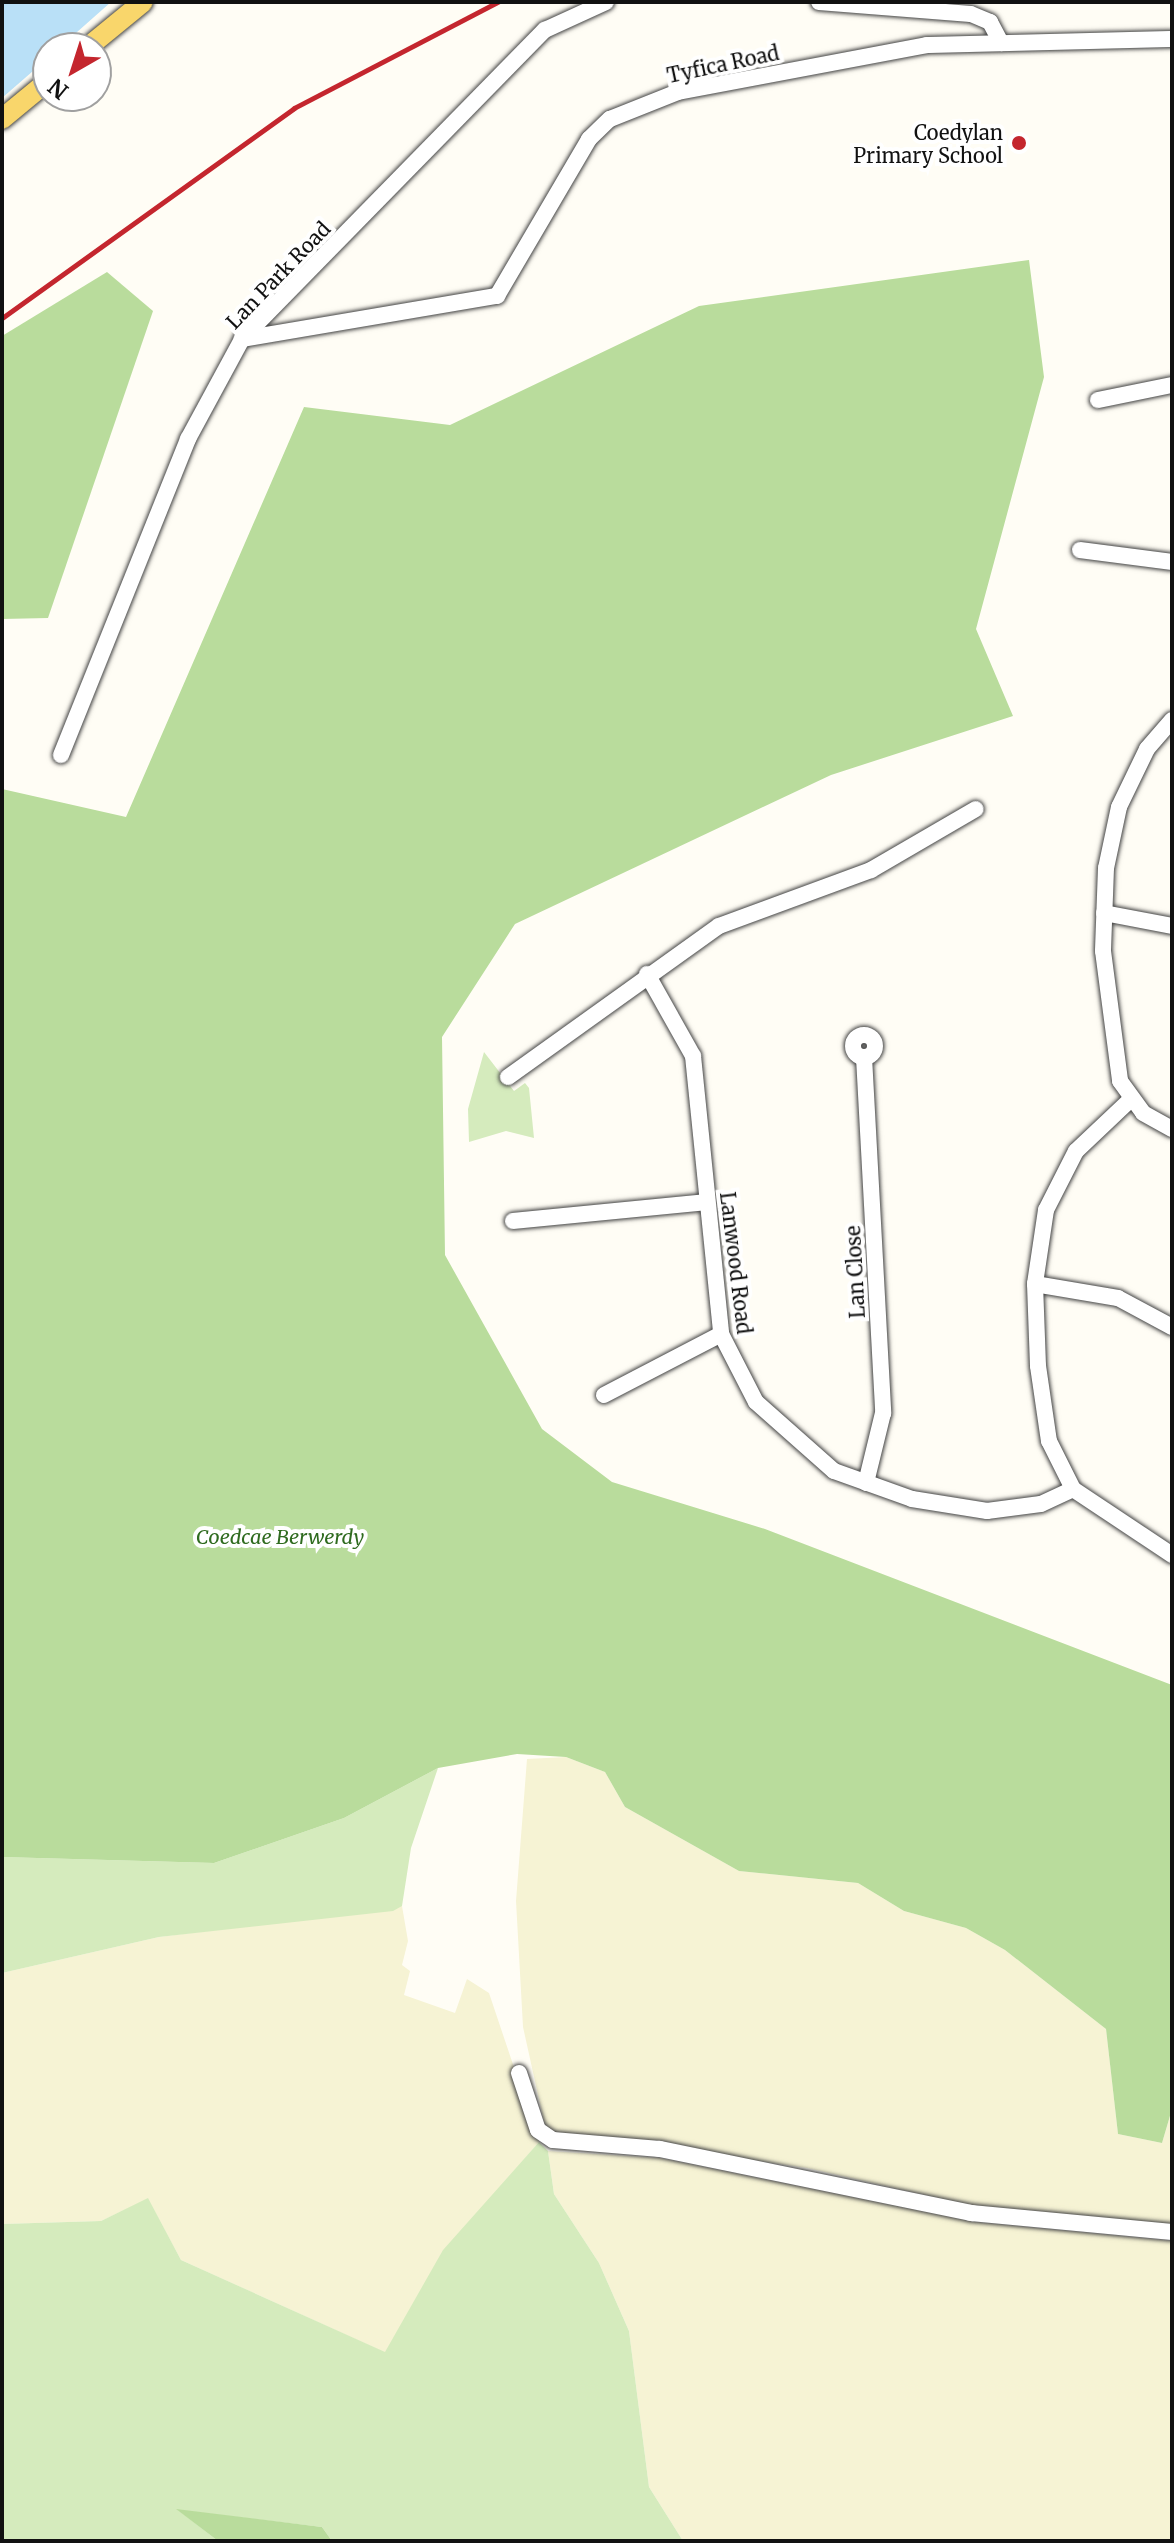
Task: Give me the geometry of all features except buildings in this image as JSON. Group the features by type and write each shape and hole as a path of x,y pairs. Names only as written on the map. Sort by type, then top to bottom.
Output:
{"main road":[{"path":"106,32 143,2"},
{"path":"2,119 32,94"}],"street":[{"name":"Lan Park Road","path":"61,755 194,424 242,339 545,30 606,2"},
{"path":"819,2 971,14 990,22 1001,43"},
{"name":"Tyfica Road","path":"242,339 497,296 589,139 610,119 654,100 927,45 1172,39"},
{"path":"1098,400 1172,385"},
{"path":"1080,550 1172,562"},
{"path":"1172,720 1147,749 1119,807 1104,913 1106,1000 1130,1100 1172,1129"},
{"path":"508,1077 647,974 751,910 871,870 976,809"},
{"path":"1104,913 1172,926"},
{"name":"Lanwood Road","path":"647,974 693,1056 721,1334 740,1377 776,1426 834,1471 866,1483 987,1511 1041,1504 1073,1489"},
{"name":"Lan Close","path":"864,1057 883,1413 866,1483"},
{"path":"1130,1100 1076,1151 1059,1179 1046,1210 1035,1284 1046,1427 1073,1489 1172,1555"},
{"path":"513,1221 707,1202"},
{"path":"1035,1284 1118,1298 1172,1327"},
{"path":"604,1395 721,1334"},
{"path":"519,2073 538,2130 553,2140 660,2149 971,2213 1172,2232"}],"shaded area":[{"path":"566,1757 605,1772 625,1807 739,1871 858,1883 904,1911 966,1928 1005,1950 1106,2029 1118,2134 1162,2143 1172,2109 1172,2226 982,2208 807,2168 546,2131 523,2027 516,1901 527,1759"},
{"path":"402,1906 408,1941 402,1965 410,1971 404,1995 455,2013 467,1979 489,1993 539,2142 491,2198 386,2353 181,2260 148,2199 101,2221 2,2224 2,1973 159,1937"},
{"path":"548,2151 660,2158 975,2222 1172,2241 1172,2541 683,2541 649,2487 629,2331 599,2263 554,2194"}],"green space":[{"name":"Coedcae Berwerdy","path":"1029,260 1044,377 976,629 1013,716 831,775 515,924 442,1037 445,1255 542,1429 612,1482 765,1529 1172,1685 1172,2109 1162,2143 1118,2134 1106,2029 1005,1950 966,1928 904,1911 858,1883 739,1871 625,1807 605,1772 566,1757 517,1754 438,1768 344,1818 214,1863 2,1857 2,789 126,817 304,407 450,425 699,306"},
{"path":"107,272 153,311 48,618 2,619 2,336"},
{"path":"484,1052 514,1091 525,1083 529,1088 534,1138 506,1131 469,1142 468,1109"},
{"path":"438,1768 411,1848 402,1906 393,1911 159,1937 2,1973 2,1857 214,1863 344,1818"},
{"path":"539,2142 548,2151 554,2194 599,2263 629,2331 649,2487 683,2541 332,2541 322,2527 178,2510 218,2541 2,2541 2,2224 101,2221 148,2198 181,2260 385,2352 443,2250"},
{"path":"176,2509 322,2527 332,2541 218,2541"}],"water":[{"path":"2,2 111,2 77,32 32,32 32,72 2,98"}],"railway":[{"path":"2,318 294,108 498,2"}],"place":[{"name":"Coedylan Primary School","path":"1019,143"}]}
